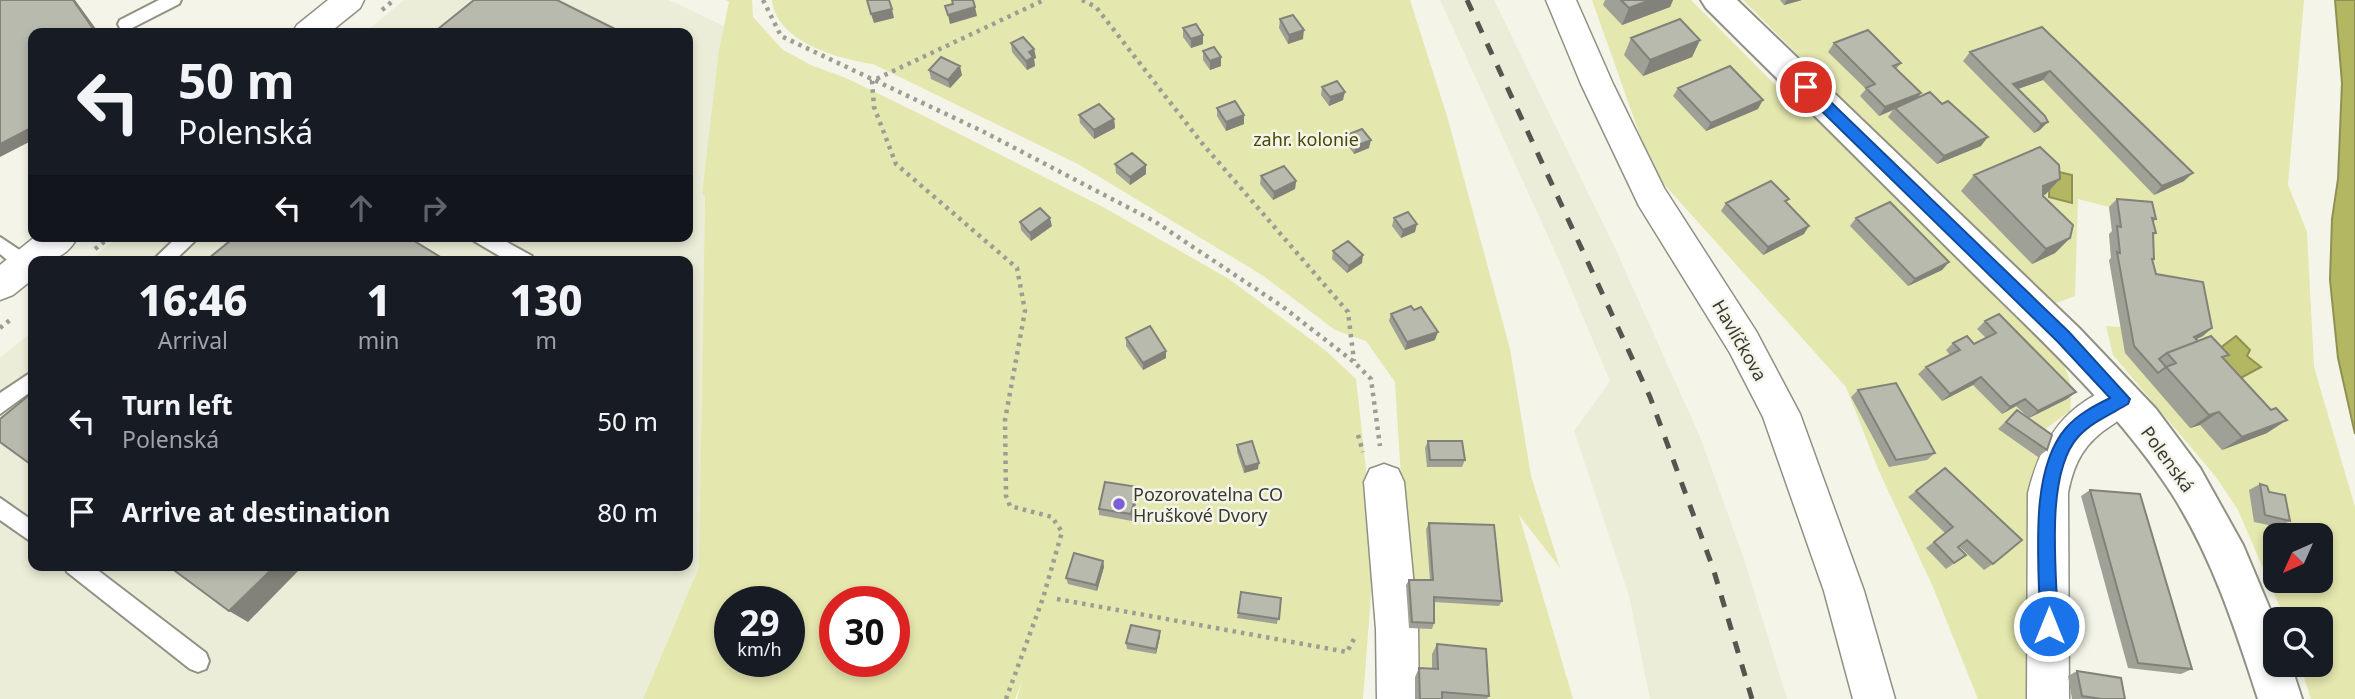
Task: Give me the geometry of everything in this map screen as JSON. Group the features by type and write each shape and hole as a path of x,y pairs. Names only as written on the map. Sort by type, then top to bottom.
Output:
{"street":[{"path":"314,28 349,0"},
{"name":"Havlíčkova","path":"1561,0 1597,85 1651,196 1743,342 1782,414 1844,591 1874,699"},
{"name":"Polenská","path":"1717,0 2063,337 2122,399 2185,480 2216,531 2243,595 2280,699"},
{"path":"9,265 50,242"},
{"path":"2048,699 2048,493 2053,467 2063,444 2073,431 2086,419 2122,399"},
{"path":"1384,481 1397,629 1398,699"}],"lane":[{"path":"126,24 173,0"},
{"path":"167,256 184,242"},
{"path":"491,242 516,256"},
{"path":"0,405 28,383"},
{"path":"0,507 28,529"},
{"path":"83,571 198,662"}],"path":[{"path":"764,0 780,36 984,132 1154,221 1283,307 1354,362 1371,379 1384,481"},
{"path":"872,81 1044,0"},
{"path":"1082,0 1096,7 1201,142 1348,312 1354,362"},
{"path":"872,81 874,107 896,164 1017,268 1025,311 1005,420 1006,496 1010,506 1052,517 1062,532 1043,598 1006,699"},
{"path":"1057,600 1347,652 1360,628"}],"shaded area":[{"path":"404,0 669,0 724,26 702,194 705,197 699,567 643,699 0,699 0,358 28,335 28,571 693,571 693,256 96,255 112,242 693,242 693,28 370,28"},
{"path":"1440,0 1494,0 1615,248 1701,439 1745,562 1787,699 1650,699 1629,596 1574,431 1610,381 1558,258"},
{"path":"2335,0 2355,0 2355,434 2338,358 2330,280 2342,83"},
{"path":"2050,170 2072,175 2072,203 2049,197"},
{"path":"2236,336 2250,350 2247,356 2261,367 2237,380 2216,351"}],"green space":[{"path":"726,0 752,0 753,17 783,50 920,114 1103,207 1229,279 1325,350 1356,379 1372,523 1371,595 1363,699 1017,699 1022,681 1015,699 643,699 699,567 705,197 702,194 719,50 729,2"},
{"name":"zahr. kolonie","path":"772,0 1410,0 1447,116 1510,349 1531,476 1560,568 1519,515 1573,699 1415,699 1395,382 1366,341 1335,330 1262,275 1078,164 873,64 843,58 811,46 785,27 776,15"},
{"path":"1592,0 1691,0 1794,104 1801,102 2050,346 2062,362 2070,383 2070,411 2044,430 2031,510 2032,699 1978,699 1933,587 1878,469 1846,387 1653,172"},
{"path":"1743,0 2304,0 2288,185 2307,232 2314,367 2355,507 2355,699 2311,699 2304,677 2333,677 2333,607 2280,607 2274,593 2333,593 2333,523 2263,523 2263,568 2238,510 2216,477 2113,355 2106,326 2121,327 2109,260 2109,234 2112,234 2109,207 2078,199 2075,296 2048,306"}],"building":[{"path":"0,0 73,0 93,28 28,28 28,130 0,144"},
{"path":"474,0 557,0 613,28 439,28"},
{"path":"867,0 889,0 892,9 871,14"},
{"path":"952,0 973,0 975,7 948,15 945,6 953,4"},
{"path":"1621,0 1650,0 1629,8"},
{"path":"1293,15 1304,30 1289,35 1280,19"},
{"path":"1680,19 1700,40 1650,60 1631,38"},
{"path":"1196,24 1203,35 1191,39 1183,28"},
{"path":"2042,27 2193,173 2162,186 2050,71 2013,84 2045,116 2048,122 2041,124 1970,52"},
{"path":"1868,30 1901,63 1893,66 1921,93 1885,107 1866,88 1875,84 1834,43"},
{"path":"1023,37 1034,49 1029,52 1033,57 1026,61 1011,43"},
{"path":"1214,47 1221,57 1210,61 1203,51"},
{"path":"941,57 960,66 948,80 929,70"},
{"path":"1730,66 1763,100 1711,123 1678,88"},
{"path":"1337,81 1345,92 1330,97 1322,87"},
{"path":"1930,92 1942,104 1948,101 1988,137 1944,156 1895,108"},
{"path":"1235,101 1244,115 1226,122 1217,108"},
{"path":"1099,104 1114,119 1094,130 1079,115"},
{"path":"1362,129 1371,140 1356,146 1347,135"},
{"path":"2040,147 2059,165 2060,179 2043,186 2043,196 2073,225 2070,238 2046,249 1974,175"},
{"path":"1132,153 1146,165 1130,177 1115,164"},
{"path":"1284,166 1296,181 1274,192 1261,176"},
{"path":"1771,181 1789,199 1785,201 1809,226 1768,247 1726,203"},
{"path":"2117,199 2152,202 2156,233 2153,233 2152,259 2156,274 2203,282 2212,328 2194,337 2198,341 2159,359 2166,367 2158,373 2134,346 2117,252 2120,253 2117,226 2121,227"},
{"path":"1890,202 1949,262 1915,279 1856,218"},
{"path":"1040,208 1050,218 1030,233 1020,222"},
{"path":"1408,212 1417,224 1403,230 1394,218"},
{"path":"1348,241 1363,255 1349,266 1333,251"},
{"path":"229,242 416,242 439,256 211,256"},
{"path":"1411,306 1414,310 1421,307 1438,332 1407,342 1391,314"},
{"path":"1999,314 2076,392 2038,411 2025,399 2010,407 1981,377 1950,394 1926,367 1960,350 1953,343 1967,336 1974,344 1996,333 1985,321"},
{"path":"1150,326 1166,351 1143,363 1126,338"},
{"path":"2211,336 2229,355 2222,357 2271,410 2276,408 2287,420 2242,437 2219,412 2209,415 2166,367 2176,363 2167,353"},
{"path":"1896,383 1935,453 1896,460 1858,390"},
{"path":"28,396 28,462 0,442 0,419"},
{"path":"2017,410 2052,435 2047,450 2006,422"},
{"path":"1252,441 1259,463 1245,467 1237,445"},
{"path":"1428,441 1462,441 1465,460 1430,460"},
{"path":"1945,468 2022,540 1993,564 1967,540 1958,547 1966,555 1954,563 1934,542 1953,527 1916,491"},
{"name":"Pozorovatelna CO Hruškové Dvory","path":"1105,482 1138,487 1131,514 1099,509"},
{"path":"2260,484 2267,486 2269,492 2285,495 2290,521 2265,515"},
{"path":"2090,490 2140,494 2192,669 2138,663"},
{"path":"1429,523 1494,525 1502,601 1434,597 1434,623 1412,622 1409,580 1433,580"},
{"path":"1074,553 1103,561 1096,585 1066,578"},
{"path":"175,571 270,571 229,611"},
{"path":"1241,592 1281,598 1279,619 1238,613"},
{"path":"1131,625 1160,631 1156,649 1126,643"},
{"path":"1437,644 1486,649 1489,696 1442,692 1442,699 1420,699 1419,668 1438,669"},
{"path":"2077,671 2121,678 2125,699 2082,696"}],"railway":[{"path":"1467,0 1650,397 1713,568 1752,699"}],"place":[{"name":"Pozorovatelna CO Hruškové Dvory","path":"1119,504"}],"route":[{"path":"1806,87 2063,337 2122,399 2086,419 2073,431 2063,444 2053,467 2048,493 2049,626"}]}
